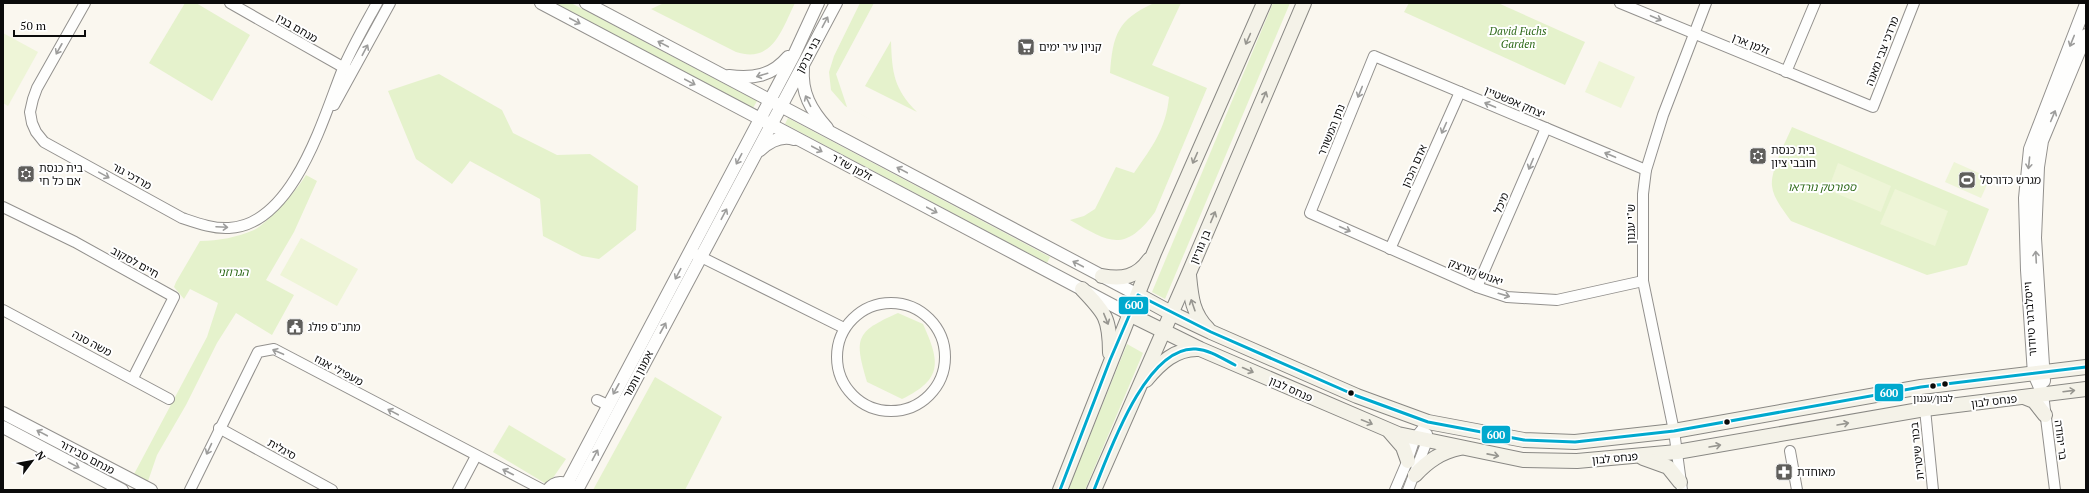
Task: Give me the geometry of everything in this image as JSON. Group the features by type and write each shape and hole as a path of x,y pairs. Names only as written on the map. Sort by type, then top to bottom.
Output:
{"main road":[{"path":"1060,490 1110,360 1154,253 1264,3"},
{"name":"בן גוריון","path":"1094,490 1189,273 1304,3"},
{"path":"1102,276 1116,279 1130,276 1144,266 1154,253"},
{"path":"1189,273 1191,300 1194,309 1198,317 1211,332"},
{"path":"1082,289 1103,312 1107,321 1110,331 1110,360"},
{"name":"זלמן שז\"ר","path":"1138,295 1171,314"},
{"name":"זלמן שז\"ר","path":"1129,314 1162,332"},
{"name":"פנחס לבון","path":"1171,314 1357,396 1428,422 1532,440 1575,442 1674,431 1921,387 2086,368"},
{"name":"פנחס לבון","path":"1162,332 1388,430 1421,440 1523,460 1577,461 1677,452 1925,409 2086,389"},
{"path":"1136,393 1163,362 1183,350 1200,349"},
{"path":"2024,397 2034,401 2045,415"},
{"path":"1388,430 1399,441 1408,461"},
{"path":"1415,475 1428,462 1447,451 1461,448"},
{"path":"1627,457 1647,458 1668,467 1681,486"}],"street":[{"name":"מרדכי גור","path":"85,3 37,88 30,112 32,123 36,132 44,142 182,218 200,224 230,228 247,224 274,205 293,183 308,157 343,68 377,3"},
{"name":"מנחם בגין","path":"230,3 343,68 354,72"},
{"name":"מרדכי גור","path":"318,132 354,72 390,3"},
{"name":"זלמן שז\"ר","path":"541,3 1129,314"},
{"name":"זלמן שז\"ר","path":"586,3 1138,295"},
{"name":"בני ברמן","path":"770,100 818,3"},
{"name":"בני ברמן","path":"781,106 836,3"},
{"name":"זלמן ארן","path":"1620,3 1873,107"},
{"name":"ש\"י עגנון","path":"1681,486 1674,431 1643,281 1643,194 1646,170 1693,34 1706,3"},
{"path":"1786,72 1815,3"},
{"name":"מרדכי צבי מאנה","path":"1873,107 1914,3"},
{"name":"וייסלברגר טיודור","path":"2043,394 2039,373 2027,270 2025,206 2030,149 2086,4"},
{"path":"724,76 752,77 771,72 789,55 807,27"},
{"name":"וייסלברגר טיודור","path":"2039,373 2035,238 2038,167 2042,141 2086,35"},
{"name":"יצחק אפשטיין","path":"1374,56 1646,170"},
{"name":"נתן המשורר","path":"1310,213 1374,56"},
{"path":"804,63 802,79 805,95 812,109 830,132"},
{"name":"אדם הכהן","path":"1390,249 1460,92"},
{"name":"אמנון ותמר","path":"574,488 602,402 690,252 770,100"},
{"path":"732,104 741,114 748,127 747,143"},
{"name":"אמנון ותמר","path":"574,488 701,258 781,106"},
{"name":"מיכל","path":"1478,287 1546,128"},
{"path":"756,153 772,140 780,138 800,140"},
{"name":"חיים לסקוב","path":"3,207 75,242 174,297 133,378"},
{"name":"יאנוש קורצק","path":"1310,213 1478,287 1507,296 1557,300 1643,281"},
{"path":"690,252 844,328"},
{"path":"886,302 904,304 924,312 937,326 944,341 946,360 940,383 928,398 920,404 902,410 877,409 860,401 848,390 840,373 837,361 839,342 844,328 857,314 874,305 886,302"},
{"name":"משה סנה","path":"3,310 133,378 169,399"},
{"name":"מעפילי אגוז","path":"190,490 258,352 274,349 543,490"},
{"name":"בר יהודה","path":"2043,394 2055,490"},
{"name":"בכור שיטרית","path":"1925,409 1933,490"},
{"name":"מנחם סבידור","path":"3,413 151,490"},
{"path":"1395,490 1408,461 1421,440 1428,422"},
{"name":"מנחם סבידור","path":"3,427 122,490"},
{"name":"סיגלית","path":"220,428 332,490"},
{"path":"1408,490 1415,475 1421,440"},
{"path":"1790,451 1797,490"},
{"path":"458,490 476,456"},
{"path":"548,490 555,484 574,488"}],"green space":[{"path":"185,3 196,3 250,35 212,101 149,63"},
{"path":"555,3 571,3 757,101 753,108"},
{"path":"664,3 795,3 786,23 768,49 759,53 749,54 736,52 651,9"},
{"path":"860,3 874,3 836,74 847,107 923,147 845,106 831,90 829,72 834,56"},
{"path":"1154,3 1181,3 1152,65 1207,88 1155,212 1134,234 1125,239 1116,240 1095,234 1070,220 1084,216 1095,209 1116,167 1134,173 1152,146 1165,119 1169,97 1110,73 1113,48 1119,30 1132,16"},
{"path":"1273,3 1290,3 1165,299 1152,292"},
{"name":"David Fuchs Garden","path":"1409,3 1498,3 1585,42 1565,85 1404,12"},
{"path":"3,33 38,52 8,106 3,103"},
{"path":"891,41 892,62 896,80 903,96 917,112 865,86"},
{"path":"1599,61 1635,77 1621,108 1585,92"},
{"path":"439,74 502,110 513,133 557,155 590,154 638,186 636,230 599,259 582,256 543,236 540,199 470,161 452,184 416,159 388,91"},
{"path":"788,118 1050,257 1047,263 785,124"},
{"name":"ספורטק נורדאו","path":"1792,127 1989,209 1967,265 1927,275 1791,221 1774,195 1772,180 1773,172 1779,156"},
{"name":"מגרש כדורסל","path":"1954,162 1990,178 1981,198 1945,182"},
{"path":"1838,163 1891,186 1881,212 1828,190"},
{"name":"הגרוזני","path":"306,175 317,181 294,232 266,280 294,295 272,335 236,313 217,343 186,405 157,455 146,487 133,476 207,337 218,303 190,289 184,299 174,287 176,282 200,241 228,238 254,230 282,205"},
{"path":"1895,189 1948,211 1935,246 1880,224"},
{"path":"301,238 358,269 337,306 280,275"},
{"path":"898,313 923,324 929,337 935,359 931,376 925,384 915,392 902,399 867,382 860,355 862,338 866,332 873,326"},
{"path":"1127,344 1143,353 1085,490 1068,490"},
{"path":"655,377 722,417 685,490 593,490"},
{"path":"509,425 566,459 548,485 493,452"}],"transit line":[{"name":"600","path":"1060,490 1110,360 1138,295 1211,332 1357,396 1428,422 1524,440 1575,442 1674,431 1921,387 2086,367"},
{"name":"600","path":"1094,490 1109,452 1132,404 1146,382 1161,364 1178,352 1196,349 1211,353 1235,365"}],"place":[{"name":"קניון עיר ימים","path":"1026,47"},
{"name":"בית כנסת חובבי ציון","path":"1758,156"},
{"name":"בית כנסת אם כל חי","path":"26,174"},
{"name":"מגרש כדורסל","path":"1967,180"},
{"name":"מתנ\"ס פולג","path":"295,327"},
{"name":"לבון/עגנון","path":"1933,386"},
{"name":"מאוחדת","path":"1784,472"}]}
